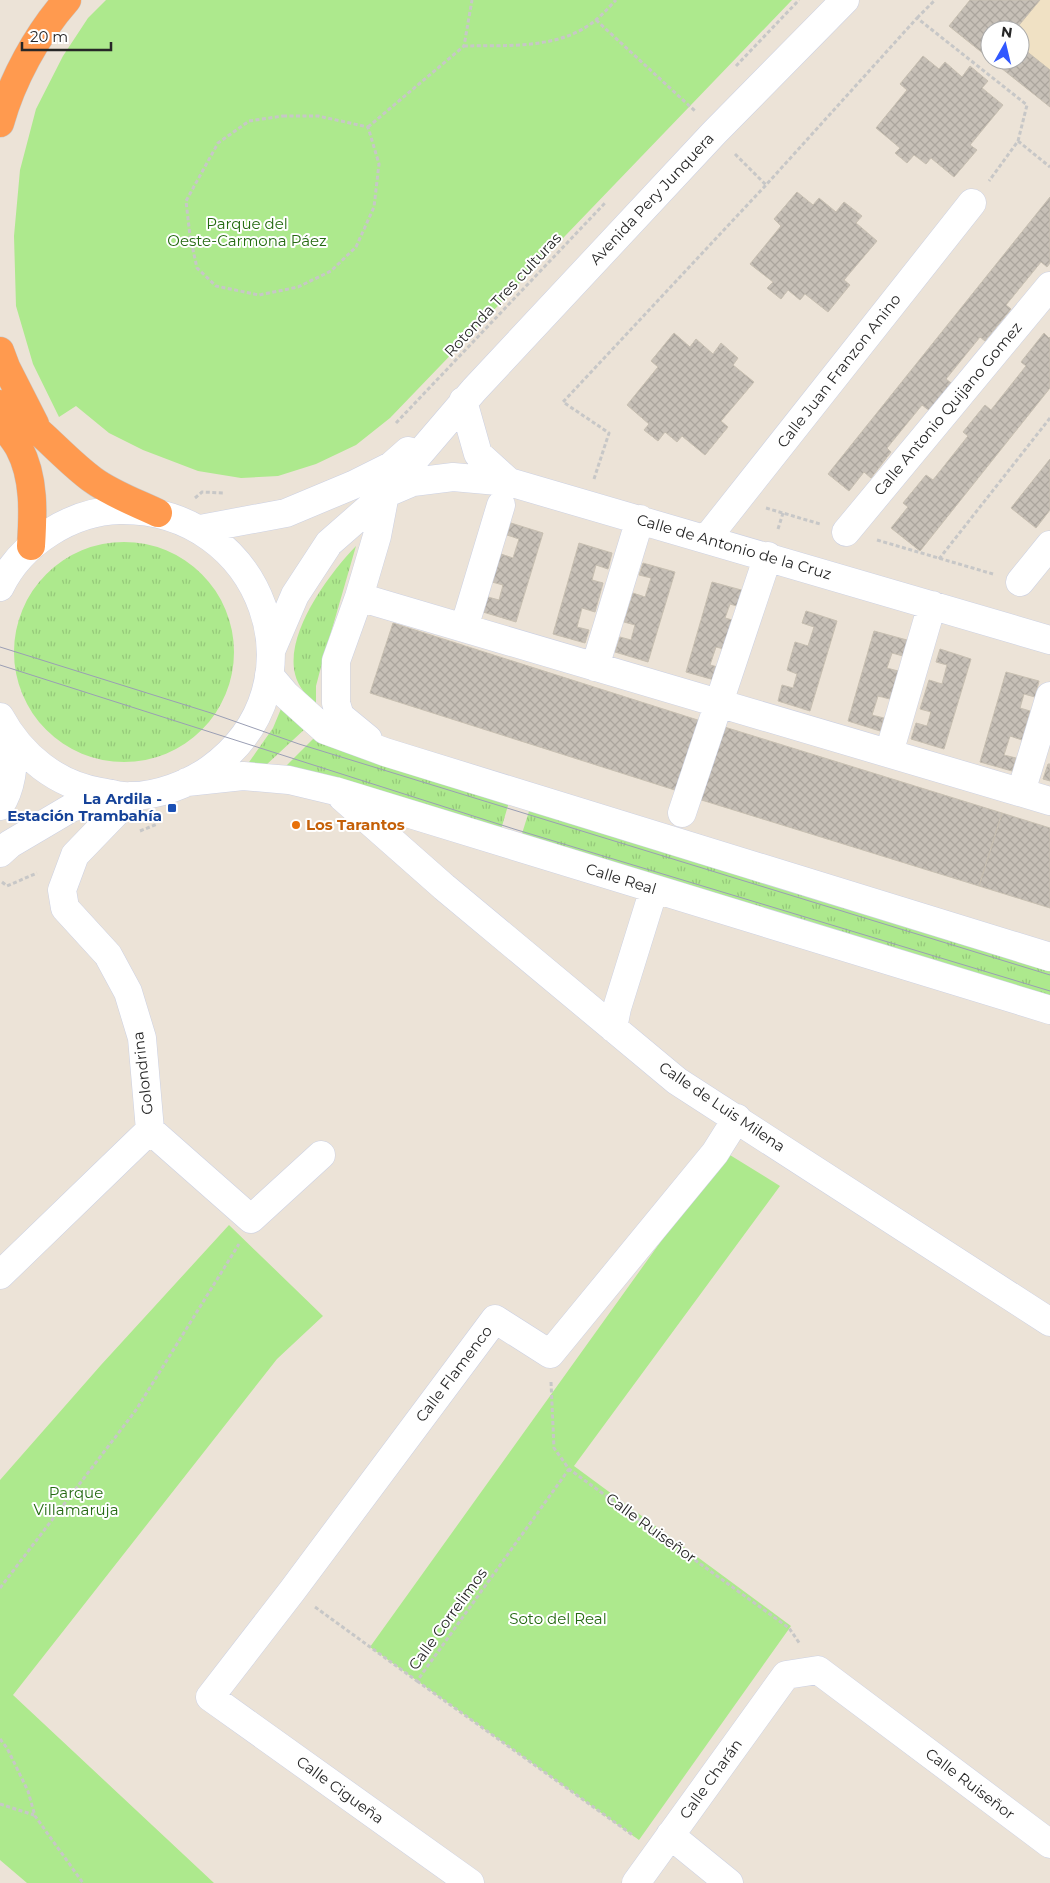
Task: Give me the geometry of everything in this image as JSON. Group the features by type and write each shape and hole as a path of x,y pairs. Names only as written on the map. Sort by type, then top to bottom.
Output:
{"highway":[{"path":"0,123 14,84 30,54 68,0"},
{"path":"0,350 6,367 38,432"},
{"path":"0,404 17,412 94,480 165,515"},
{"path":"0,419 19,448 29,475 33,511 19,549"}],"street":[{"name":"Avenida Pery Junquera","path":"187,782 215,765 250,727 258,710 270,663 295,595 329,543 385,494 463,401 711,136 845,0"},
{"name":"Calle Juan Franzon Anino","path":"707,538 972,203"},
{"name":"Calle Antonio Quijano Gomez","path":"846,532 1050,286"},
{"name":"Avenida Pery Junquera","path":"200,530 286,513 354,485 391,466 463,401"},
{"name":"Calle de Antonio de la Cruz","path":"463,401 478,454 505,494 586,504 1050,640"},
{"path":"385,752 355,730 340,716 336,703 336,661 359,597 377,536 385,494 413,482 453,477 505,494 464,628"},
{"path":"0,587 13,566 19,549 69,522 113,510 135,510 165,515 200,530 231,554 254,587 264,611 270,663 286,695 325,730 385,752 1050,956"},
{"path":"595,667 640,519"},
{"path":"1020,582 1050,545"},
{"path":"682,813 768,556"},
{"path":"359,597 1050,800"},
{"path":"890,753 932,605"},
{"path":"1021,792 1050,696"},
{"path":"7,729 37,763 65,781 80,787 122,795"},
{"path":"0,806 8,790 11,776 7,729"},
{"name":"Calle Real","path":"187,782 243,776 289,780 335,791 1050,1010"},
{"path":"0,852 10,844 71,808 122,795 164,790 187,782"},
{"name":"Calle de Luis Milena","path":"335,791 415,862 676,1081 737,1118 1050,1322"},
{"name":"Golondrina","path":"0,1275 150,1130 142,1038 128,992 108,955 65,908 62,890 75,857 122,795"},
{"path":"415,862 428,820"},
{"path":"613,1028 617,1008 654,889"},
{"path":"550,1354 715,1153 737,1118"},
{"path":"150,1130 251,1219 320,1156"},
{"name":"Calle Flamenco","path":"210,1697 495,1319 550,1354"},
{"name":"Calle Charán","path":"636,1883 786,1675 818,1670"},
{"name":"Calle Ruiseñor","path":"818,1670 1050,1844"},
{"name":"Calle Cigueña","path":"210,1697 470,1883"},
{"path":"664,1844 729,1883"}],"path":[{"path":"464,46 472,0"},
{"path":"368,127 464,46 534,44 566,37 596,20 616,0"},
{"path":"733,69 799,0"},
{"path":"586,504 609,433 563,402 766,185 935,0"},
{"path":"917,18 1027,105 1018,141 972,203"},
{"path":"596,20 694,110 711,136"},
{"path":"700,103 690,114 711,136 766,185"},
{"path":"283,116 318,116 368,127 379,164 374,206 356,247 331,271 298,287 259,295 216,286 197,268 190,236 186,201 218,144 249,121 283,116"},
{"path":"1018,141 1050,167"},
{"name":"Rotonda Tres culturas","path":"391,427 609,200"},
{"path":"939,558 1050,418"},
{"path":"165,515 202,492 230,494"},
{"path":"737,500 1020,582"},
{"path":"137,832 163,822"},
{"path":"0,880 7,886 75,857"},
{"path":"0,1588 136,1410 234,1254 251,1219"},
{"name":"Calle Ruiseñor","path":"550,1354 554,1448 569,1469 789,1628 818,1670"},
{"name":"Calle Correlimos","path":"292,1590 417,1681 569,1469"},
{"path":"417,1681 664,1844"},
{"path":"0,1739 7,1748 28,1791 35,1816 83,1883"},
{"path":"0,1804 35,1816"}],"shaded area":[{"path":"971,0 1050,0 1050,107 1026,70 1030,70 1030,20 980,20 980,51 949,26"}],"green space":[{"name":"Parque del Oeste-Carmona Páez","path":"106,0 792,0 390,418 356,445 316,464 278,476 241,478 198,471 143,450 109,433 76,406 59,417 33,364 16,306 14,236 20,170 36,109 63,56 88,18"},
{"path":"113,542 135,542 166,550 185,560 202,574 216,591 226,610 234,641 234,663 226,694 216,713 202,730 185,744 166,754 135,762 113,762 82,754 72,749 54,737 39,722 22,694 14,663 14,641 22,610 27,600 39,582 54,567 82,550"},
{"path":"356,546 316,686 316,706 296,679 294,658 297,641 303,623 322,588"},
{"path":"283,704 307,727 265,766 247,765 273,728"},
{"path":"317,735 509,802 500,833 283,769"},
{"path":"530,808 1050,968 1050,1002 520,840"},
{"name":"Soto del Real","path":"725,1152 780,1186 574,1466 791,1626 639,1840 370,1647"},
{"name":"Parque Villamaruja","path":"229,1225 323,1316 277,1359 13,1695 214,1883 27,1883 0,1860 0,1480 101,1365"}],"building":[{"path":"970,0 1040,0 1023,20 980,20 980,51 949,26"},
{"path":"1030,54 1050,70 1050,107 1004,70 1030,70"},
{"path":"923,56 939,69 945,62 962,77 970,66 988,81 982,88 1003,105 970,145 977,150 954,177 931,158 926,164 914,155 907,163 895,153 900,148 876,128 907,90 900,84"},
{"path":"797,192 813,205 819,198 836,212 844,202 862,216 856,223 877,241 844,280 850,285 828,312 805,294 800,300 788,290 781,299 767,288 773,282 750,264 781,226 774,219"},
{"path":"1050,197 1050,263 1047,267 1041,262 1006,305 1011,309 985,341 980,337 946,379 951,383 930,411 922,405 887,448 891,452 871,478 864,472 849,491 828,474"},
{"path":"674,333 690,347 696,339 713,354 721,343 738,358 733,365 754,382 721,421 728,427 705,455 682,436 677,442 665,432 658,441 644,430 649,424 627,405 658,367 651,361"},
{"path":"1044,333 1050,337 1050,388 920,551 891,528 908,507 903,503 926,475 933,480 968,436 963,432 985,405 991,410 1026,366 1021,362"},
{"path":"1050,459 1050,510 1036,528 1011,508"},
{"path":"511,523 543,533 516,622 483,612 488,597 499,600 503,585 492,582 501,554 513,558 519,539 507,535"},
{"path":"579,543 612,553 608,569 596,565 592,580 603,583 595,612 582,608 577,627 589,630 585,643 553,634"},
{"path":"643,563 675,572 648,662 615,652 620,637 631,640 635,625 624,622 633,593 645,597 651,578 639,575"},
{"path":"712,582 745,591 740,607 730,604 725,618 736,621 728,650 716,647 710,665 722,668 718,681 686,672"},
{"path":"806,611 837,621 810,711 778,701 782,685 793,688 797,674 787,670 795,642 808,646 814,627 802,623"},
{"path":"393,623 704,722 681,792 370,693"},
{"path":"874,631 907,640 903,656 892,653 887,668 898,671 890,699 878,696 872,715 884,718 880,731 848,721"},
{"path":"940,649 971,659 944,749 911,739 916,723 927,726 931,712 920,709 929,680 942,684 947,665 936,662"},
{"path":"1006,672 1039,681 1035,697 1024,694 1020,708 1030,711 1022,740 1010,736 1004,755 1016,758 1012,771 980,762"},
{"path":"718,725 1002,813 979,886 695,798"},
{"path":"1048,764 1050,764 1050,781 1043,779"},
{"path":"1002,813 1050,828 1050,908 979,886"}],"tram line":[{"path":"0,647 211,713 299,744 1050,975"},
{"path":"0,665 514,829 1050,991"}],"place":[{"name":"La Ardila - Estación Trambahía","path":"172,808"},
{"name":"Los Tarantos","path":"296,825"}]}
